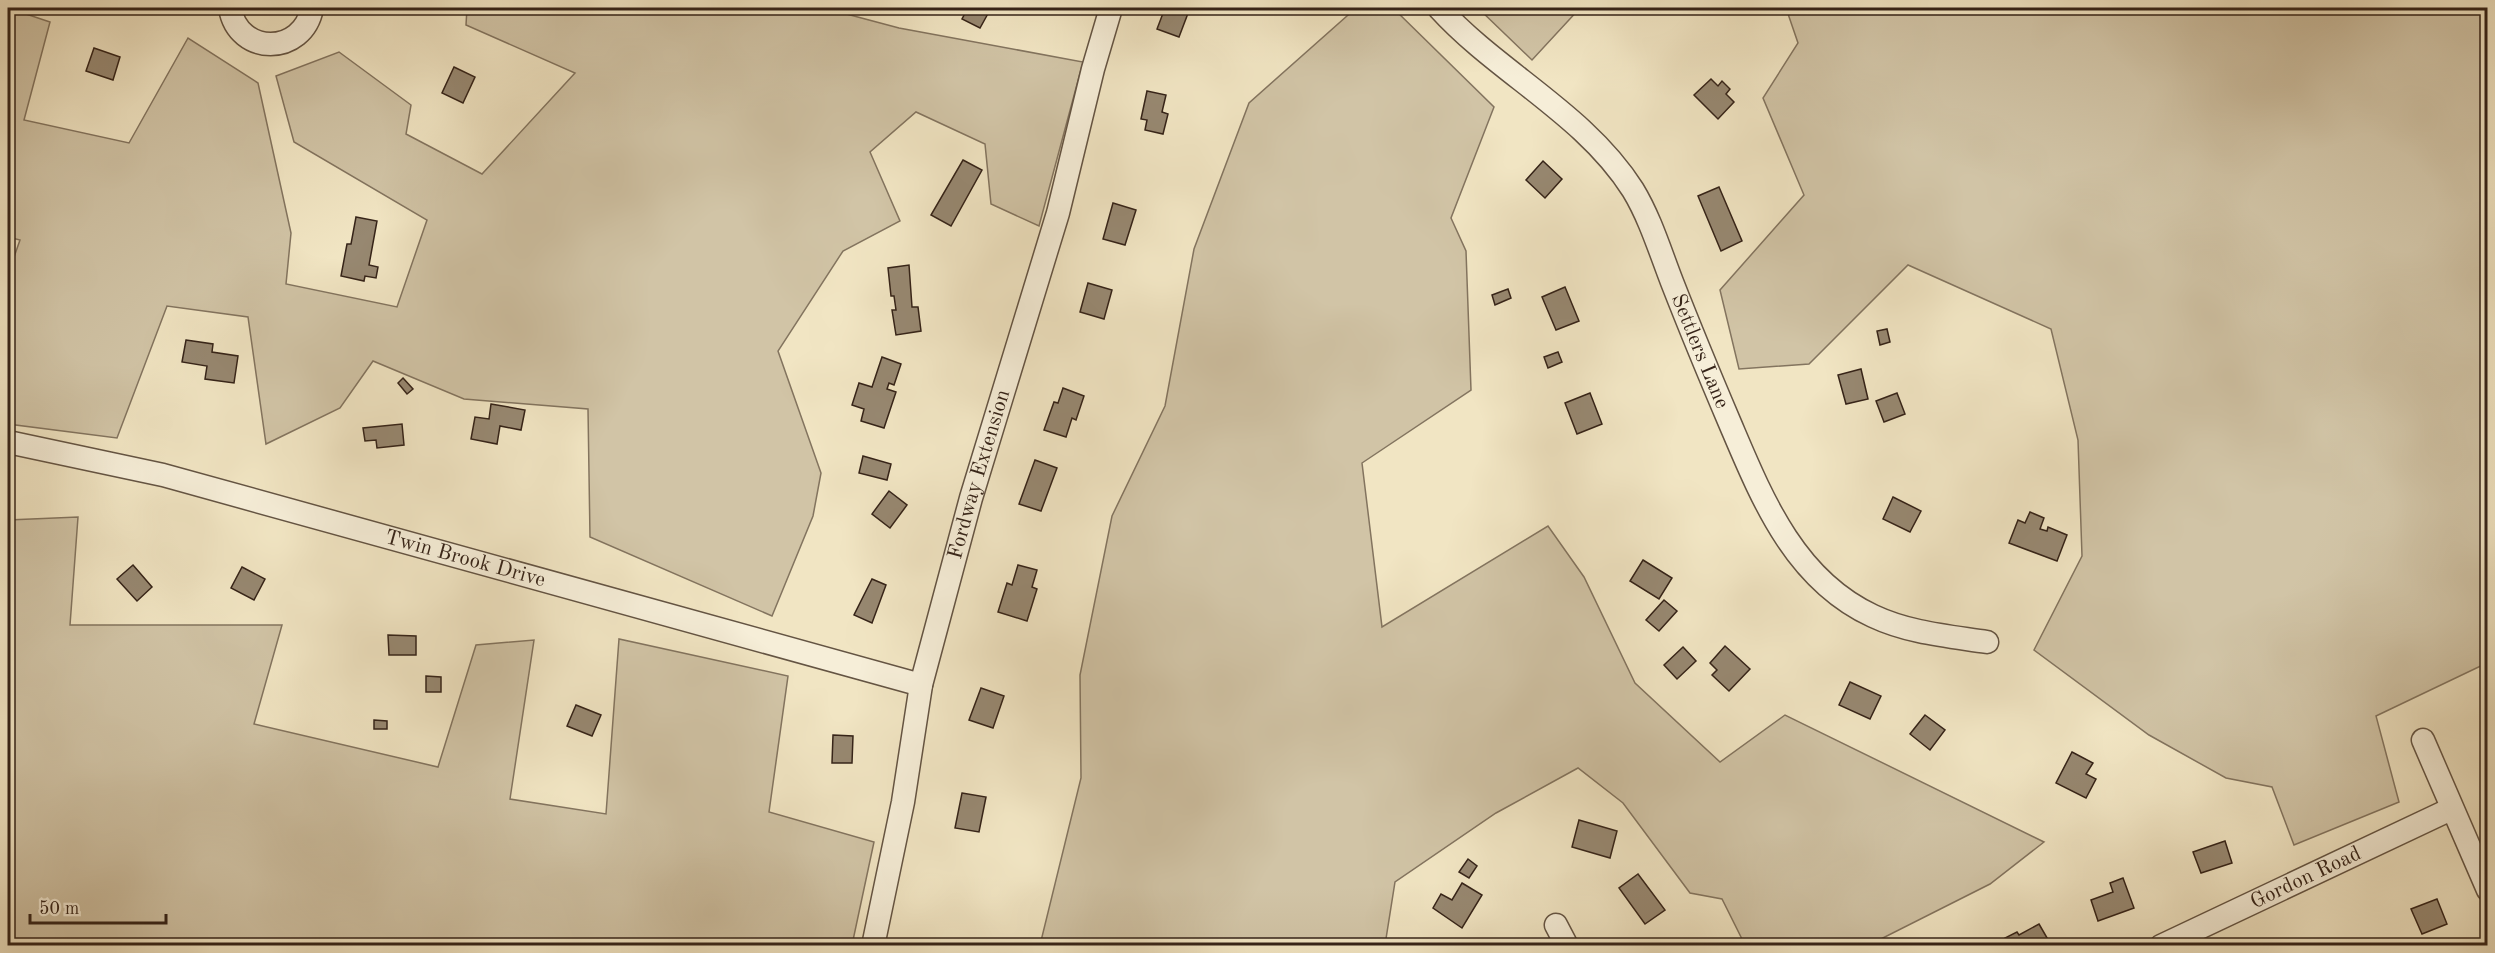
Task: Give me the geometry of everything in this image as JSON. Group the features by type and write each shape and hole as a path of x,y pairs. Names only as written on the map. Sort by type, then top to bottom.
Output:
{"street":[{"path":"230,8 233,20 243,34 267,44 285,42 300,33 310,18 312,8"},
{"name":"Fordway Extension","path":"873,945 903,802 921,685 971,498 1058,213 1093,69 1111,8"},
{"name":"Settlers Lane","path":"1439,8 1465,35 1595,143 1623,176 1634,193 1654,236 1700,354 1759,492 1780,530 1805,565 1836,593 1871,616 1911,630 1987,642"},
{"name":"Twin Brook Drive","path":"8,442 163,475 921,685"},
{"path":"2423,740 2487,890"},
{"name":"Gordon Road","path":"2161,945 2451,808"},
{"path":"1556,925 1567,945"}],"shaded area":[{"path":"8,8 50,22 24,120 129,143 188,38 258,83 291,233 286,284 397,307 427,220 294,142 276,76 339,52 411,105 406,134 482,174 575,73 466,25 467,8 824,8 899,28 1083,62 1039,226 991,204 985,144 916,112 870,152 900,221 843,251 778,351 821,473 813,516 772,616 590,537 588,409 464,399 373,361 340,408 266,444 248,317 167,306 117,438 8,424 8,274 20,240 8,237"},
{"path":"1356,8 1393,8 1494,107 1451,218 1466,251 1471,390 1362,463 1382,627 1548,526 1584,577 1635,683 1720,762 1785,715 2044,842 1990,884 1869,945 1745,945 1722,899 1690,893 1623,803 1578,768 1496,813 1395,882 1385,945 1040,945 1081,778 1080,675 1112,516 1165,406 1194,249 1249,103"},
{"path":"1478,8 1580,8 1532,60"},
{"path":"1786,8 2487,8 2487,663 2376,716 2399,802 2294,845 2272,787 2226,778 2149,735 2034,650 2082,556 2078,440 2051,329 1908,265 1809,364 1739,369 1720,290 1804,195 1763,98 1798,43"},
{"path":"78,517 70,625 282,625 254,724 438,767 476,645 534,640 510,799 606,814 619,639 788,676 769,812 874,842 852,945 726,946 720,941 718,946 8,945 8,520"}],"building":[{"path":"968,8 990,10 980,28 962,19"},
{"path":"1165,8 1190,8 1179,37 1157,29"},
{"path":"94,48 120,57 113,80 86,71"},
{"path":"454,67 475,77 463,103 442,93"},
{"path":"1711,79 1718,86 1722,81 1730,89 1726,94 1734,102 1718,119 1694,95"},
{"path":"1147,91 1166,95 1162,112 1168,114 1163,134 1145,130 1147,120 1141,119"},
{"path":"963,160 982,170 951,226 931,215"},
{"path":"1543,161 1562,179 1545,198 1526,180"},
{"path":"1719,187 1742,241 1721,251 1698,196"},
{"path":"1113,203 1136,210 1125,245 1103,239"},
{"path":"356,217 377,221 369,265 378,267 376,278 365,276 364,281 341,276 347,244 351,244"},
{"path":"909,265 912,307 918,307 921,331 896,335 892,310 896,310 894,296 891,296 888,268"},
{"path":"1088,283 1112,290 1104,319 1080,312"},
{"path":"1565,287 1579,321 1556,330 1542,297"},
{"path":"1508,289 1511,298 1495,305 1492,295"},
{"path":"1887,329 1890,342 1880,345 1877,331"},
{"path":"186,340 213,344 212,352 238,356 234,383 205,379 207,366 182,362"},
{"path":"1558,352 1562,362 1548,368 1544,357"},
{"path":"882,357 901,364 894,385 889,383 887,389 896,392 884,428 861,421 864,409 852,405 859,383 872,387"},
{"path":"1861,369 1868,399 1846,404 1838,375"},
{"path":"403,378 413,389 407,394 398,383"},
{"path":"1063,388 1084,396 1076,420 1072,418 1066,437 1044,430 1054,402 1058,403"},
{"path":"1590,393 1602,424 1577,434 1565,403"},
{"path":"1897,393 1905,414 1884,422 1876,401"},
{"path":"491,404 525,410 521,430 500,426 497,444 471,439 475,417 489,419"},
{"path":"402,424 404,445 377,448 376,440 365,441 363,428"},
{"path":"863,456 891,464 887,480 859,473"},
{"path":"1035,460 1057,468 1041,511 1019,504"},
{"path":"889,491 907,505 890,528 872,514"},
{"path":"1893,497 1921,511 1910,532 1883,519"},
{"path":"2030,512 2044,518 2040,529 2047,531 2048,527 2067,535 2057,561 2009,543 2018,520 2025,523"},
{"path":"1643,560 1672,578 1659,599 1630,581"},
{"path":"133,565 152,587 137,601 117,579"},
{"path":"1018,565 1037,570 1032,587 1037,589 1027,621 998,612 1007,583 1012,585"},
{"path":"242,567 265,579 254,600 231,588"},
{"path":"872,579 886,585 872,623 854,615"},
{"path":"1664,600 1677,611 1659,631 1646,620"},
{"path":"388,635 416,636 416,655 389,655"},
{"path":"1725,646 1750,669 1729,691 1712,675 1717,670 1710,663"},
{"path":"1683,647 1696,661 1677,679 1664,665"},
{"path":"426,676 441,677 441,692 426,692"},
{"path":"1850,682 1881,696 1870,719 1839,705"},
{"path":"981,688 1004,696 993,728 969,720"},
{"path":"576,705 601,715 592,736 567,726"},
{"path":"1925,715 1945,730 1930,750 1910,734"},
{"path":"374,720 387,721 387,729 374,729"},
{"path":"833,735 853,736 852,763 832,763"},
{"path":"2072,752 2093,763 2086,774 2096,779 2086,798 2056,783"},
{"path":"962,793 986,797 979,832 955,828"},
{"path":"1579,820 1617,831 1610,858 1572,847"},
{"path":"2225,841 2232,863 2201,873 2193,852"},
{"path":"1468,859 1477,866 1469,878 1459,872"},
{"path":"1638,874 1665,910 1645,924 1619,888"},
{"path":"2123,878 2134,908 2098,921 2091,900 2113,892 2110,883"},
{"path":"1462,883 1482,895 1462,928 1433,908 1441,894 1452,900"},
{"path":"2437,899 2447,924 2422,934 2411,909"},
{"path":"2039,924 2050,943 2045,946 2009,946 2005,938 2017,932 2019,935"}]}
